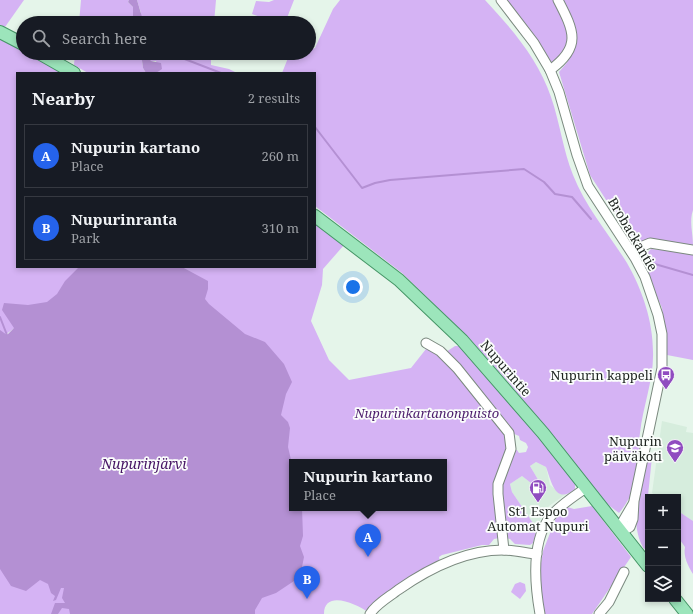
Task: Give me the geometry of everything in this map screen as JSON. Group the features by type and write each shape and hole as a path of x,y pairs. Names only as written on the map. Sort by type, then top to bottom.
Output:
{"main road":[{"path":"0,32 16,40"},
{"path":"51,60 72,72"},
{"name":"Nupurintie","path":"316,217 399,280 462,340 543,433 645,562"},
{"path":"677,602 687,614"}],"street":[{"name":"Brobackantie","path":"501,0 534,43 550,70 560,92 576,155 588,186 631,252 645,277 653,299 662,334 663,351 659,388 634,501 633,519 630,528 621,532"},
{"path":"550,70 563,61 570,52 572,42 566,16 558,0"},
{"path":"631,252 650,243 693,250"},
{"path":"426,343 440,351 457,368 509,433 511,449 498,484 504,550"},
{"path":"540,614 535,584 537,554 544,529 550,517 586,488"},
{"path":"370,614 389,597 434,568 477,553 504,550 537,554"},
{"path":"599,614 619,584 624,572"}],"shaded area":[{"name":"Nupurin päiväkoti","path":"662,421 687,427 686,432 693,433 693,521 681,513 681,494 652,493"},
{"path":"536,462 546,467 550,485 560,493 566,494 549,506 541,518 537,529 512,492 510,484 522,476 540,490 543,488 530,466"}],"green space":[{"path":"0,0 24,0 5,27 0,25"},
{"path":"81,0 129,0 128,2 133,7 133,16 80,16"},
{"path":"137,0 216,0 215,16 141,16"},
{"path":"274,0 294,0 288,16 258,16 252,14 256,1 269,2"},
{"path":"340,0 485,0 505,22 532,57 546,83 551,97 567,156 578,187 591,210 627,263 642,294 649,317 653,362 639,437 638,470 630,496 619,513 607,504 510,384 470,339 402,273 316,207 316,72 282,72 287,60 316,60 316,46 333,9"},
{"path":"507,0 555,0 566,25 568,32 568,45 562,56 553,64"},
{"path":"563,0 693,0 693,210 691,223 693,245 651,239 634,243 590,175 559,72 572,54 575,46 575,38 571,21"},
{"path":"0,38 16,47 16,60 39,60 60,72 16,72 16,268 93,268 0,339"},
{"path":"74,60 142,60 145,72 86,72 74,65"},
{"path":"211,60 211,65 235,72 157,72 159,70 156,61 151,61"},
{"name":"Nupurinkartanonpuisto","path":"316,222 344,245 323,269 322,285 311,321 329,360 349,380 411,368 426,349 431,349 440,354 506,433 508,446 496,479 499,538 494,539 489,545 482,545 442,555 439,557 440,562 368,612 356,605 335,600 329,602 325,606 324,614 250,614 167,268 316,268"},
{"path":"651,249 693,253 693,360 667,355 662,308 641,260"},
{"path":"455,346 460,346 489,375 575,481 575,489 563,495 558,493 552,484 546,467 536,462 530,466 543,488 540,490 522,476 510,484 512,492 537,529 533,543 530,545 515,544 510,539 506,538 501,486 513,450 517,450 519,453 526,452 528,447 526,443 520,440 519,436 512,433 446,352"},
{"path":"0,432 109,614 0,614"},
{"path":"648,455 652,457 648,494 645,494 644,549 639,538 636,515"},
{"path":"592,506 631,557 592,614 544,614 539,576 543,551 556,518 567,507 574,509"},
{"path":"681,513 693,521 693,574 685,557 685,547 681,541"},
{"path":"520,582 525,584 526,591 520,599 511,592 515,584"}],"water":[{"path":"129,0 137,0 142,16 133,16 133,7 128,2"},
{"path":"142,60 150,60 161,63 162,69 158,72 145,72"},
{"name":"Nupurinjärvi","path":"78,268 184,268 208,281 208,289 205,299 209,304 245,334 265,342 284,364 292,382 286,394 281,415 288,422 290,428 288,447 291,459 289,459 289,511 302,511 303,536 300,546 304,557 300,577 276,593 262,598 255,610 255,614 70,614 69,609 62,608 58,614 51,614 55,603 65,603 62,598 64,588 61,588 56,600 53,601 55,596 51,593 48,584 40,580 26,591 11,586 0,569 0,330 7,335 14,328 2,310 4,303 28,305 47,302 57,294 65,281"}],"waterway":[{"path":"187,60 218,72"},
{"path":"316,128 362,188 375,183 390,180 524,169 544,182 555,194 572,197 591,219"},
{"path":"648,262 693,275"},
{"path":"0,317 7,335"}],"place":[{"name":"Nupurin kappeli","path":"666,390"},
{"name":"Nupurin päiväkoti","path":"675,463"},
{"name":"St1 Espoo Automat Nupuri","path":"538,503"},
{"name":"Nupurin kartano","path":"368,557"},
{"name":"Nupurinranta","path":"307,599"}]}
